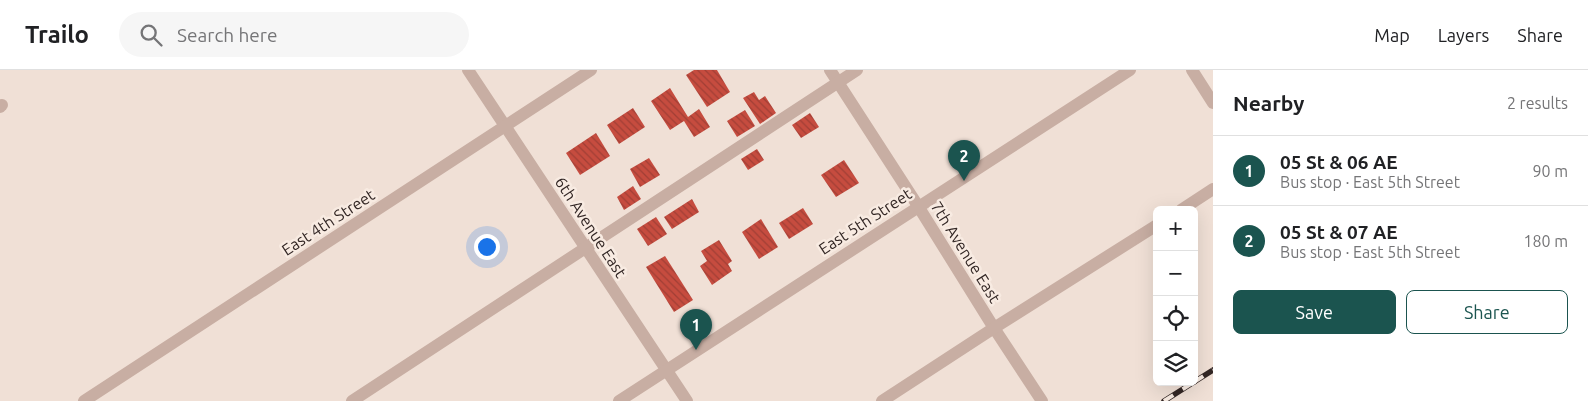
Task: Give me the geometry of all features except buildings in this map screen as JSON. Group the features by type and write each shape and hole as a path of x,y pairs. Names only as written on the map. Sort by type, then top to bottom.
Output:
{"street":[{"name":"6th Avenue East","path":"468,70 687,401"},
{"name":"East 4th Street","path":"84,401 591,70"},
{"name":"7th Avenue East","path":"830,70 1042,401"},
{"path":"352,401 857,70"},
{"name":"East 5th Street","path":"619,401 1130,70"},
{"path":"1192,70 1213,104"},
{"path":"1187,206 1213,189"},
{"path":"882,401 1153,228"}],"railway":[{"path":"1198,379 1213,370"},
{"path":"1164,401 1188,386"}],"place":[{"name":"05 St & 07 AE","path":"964,181"},
{"name":"05 St & 06 AE","path":"696,350"}]}
